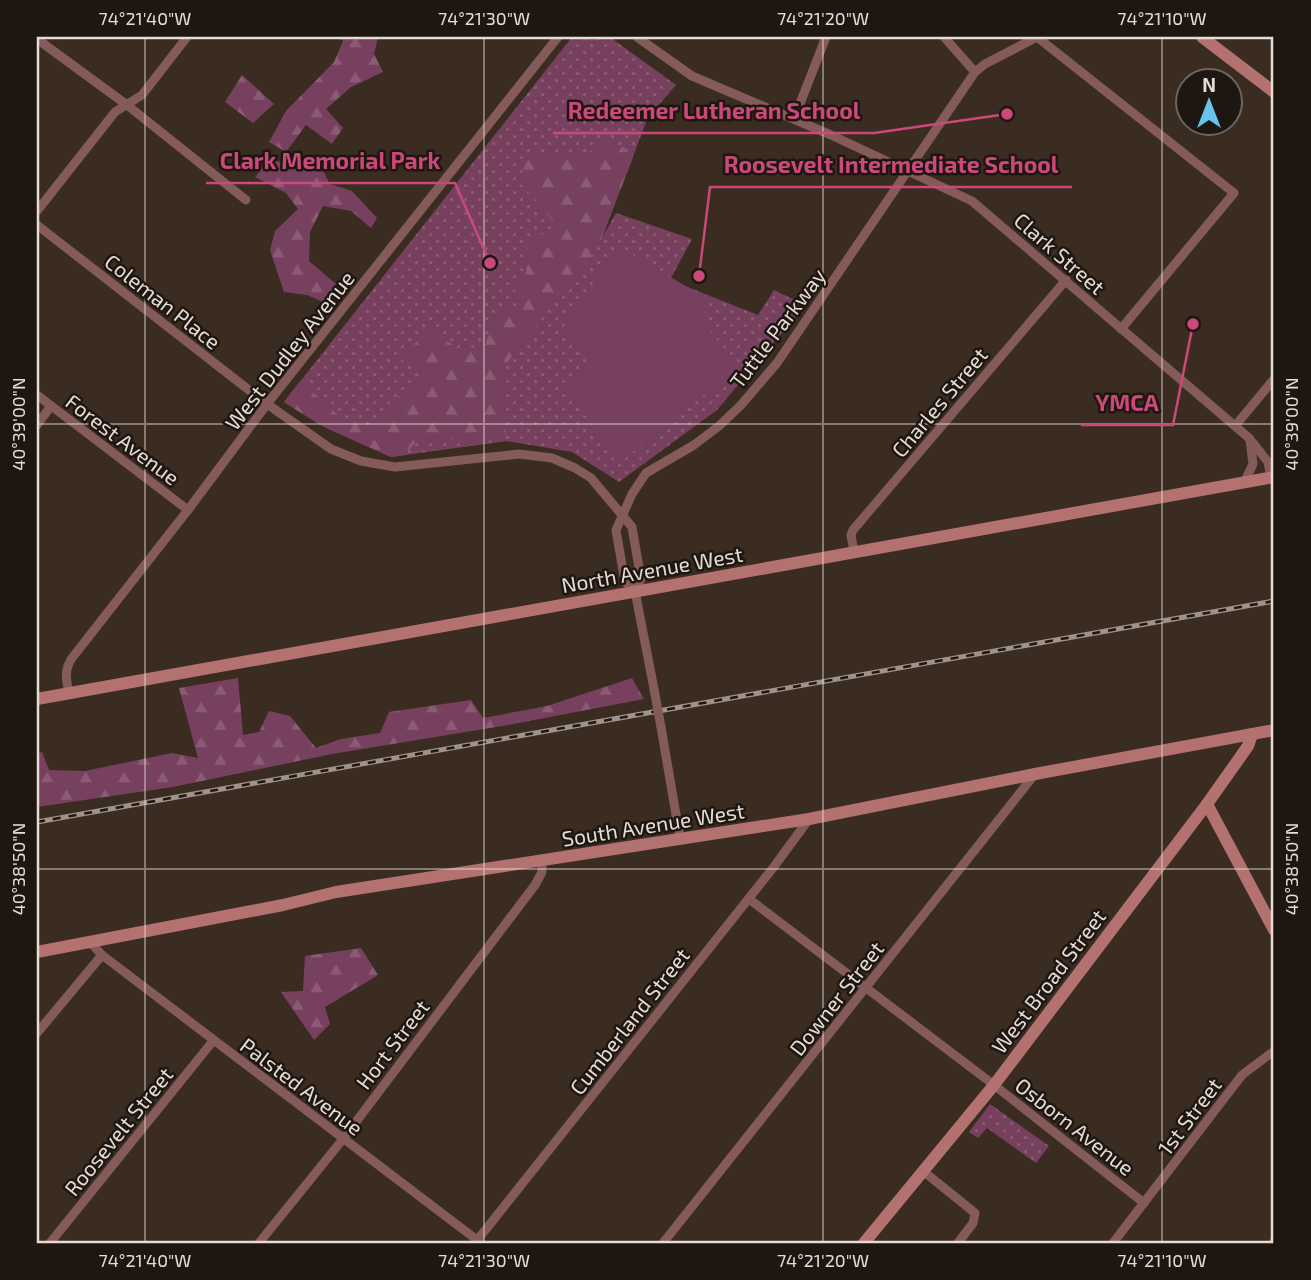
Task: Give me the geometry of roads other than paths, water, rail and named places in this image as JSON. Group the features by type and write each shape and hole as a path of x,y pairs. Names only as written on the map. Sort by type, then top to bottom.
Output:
{"main road":[{"path":"1202,37 1274,92"},
{"name":"North Avenue West","path":"37,699 1273,478"},
{"name":"South Avenue West","path":"37,951 283,905 336,892 809,820 1035,774 1274,730"},
{"name":"West Broad Street","path":"864,1243 994,1084 1207,804 1248,746 1252,734"},
{"path":"1207,804 1272,923"}],"street":[{"path":"37,211 115,112 142,95 187,37"},
{"name":"West Dudley Avenue","path":"69,693 65,677 72,658 267,404 558,37"},
{"name":"Clark Street","path":"637,37 692,76 909,170 972,201 1249,438 1268,461 1273,478"},
{"path":"794,119 826,37"},
{"path":"944,37 975,72 1037,37 1234,194 1121,328"},
{"path":"37,39 127,105 246,200"},
{"name":"Tuttle Parkway","path":"680,838 635,592 625,582 616,530 622,514 646,473 694,445 719,426 777,363 975,72"},
{"name":"Coleman Place","path":"37,225 267,404"},
{"name":"Charles Street","path":"854,552 851,535 853,530 1066,280"},
{"path":"1235,426 1274,379"},
{"name":"Forest Avenue","path":"37,395 188,510"},
{"name":"Tuttle Parkway","path":"267,404 331,449 360,461 395,467 519,454 552,458 575,468 591,478 632,527 641,579 635,592"},
{"path":"37,425 51,406"},
{"path":"1244,482 1253,464 1249,438"},
{"name":"Downer Street","path":"663,1243 1035,774"},
{"name":"Cumberland Street","path":"478,1242 809,820"},
{"name":"Hort Street","path":"259,1243 342,1139 535,885 542,872 542,861"},
{"name":"Osborn Avenue","path":"748,899 994,1084 1144,1203"},
{"name":"Palsted Avenue","path":"90,942 102,955 213,1041 478,1242"},
{"path":"37,1033 102,955"},
{"name":"Roosevelt Street","path":"50,1243 213,1041"},
{"name":"1st Street","path":"1113,1243 1242,1075 1274,1051"},
{"path":"923,1171 975,1213 973,1223 958,1243"}],"railway":[{"path":"37,822 1274,601"}],"place":[{"name":"Redeemer Lutheran School","path":"1007,114"},
{"name":"Clark Memorial Park","path":"490,263"},
{"name":"Roosevelt Intermediate School","path":"699,276"},
{"name":"YMCA","path":"1193,324"}]}
